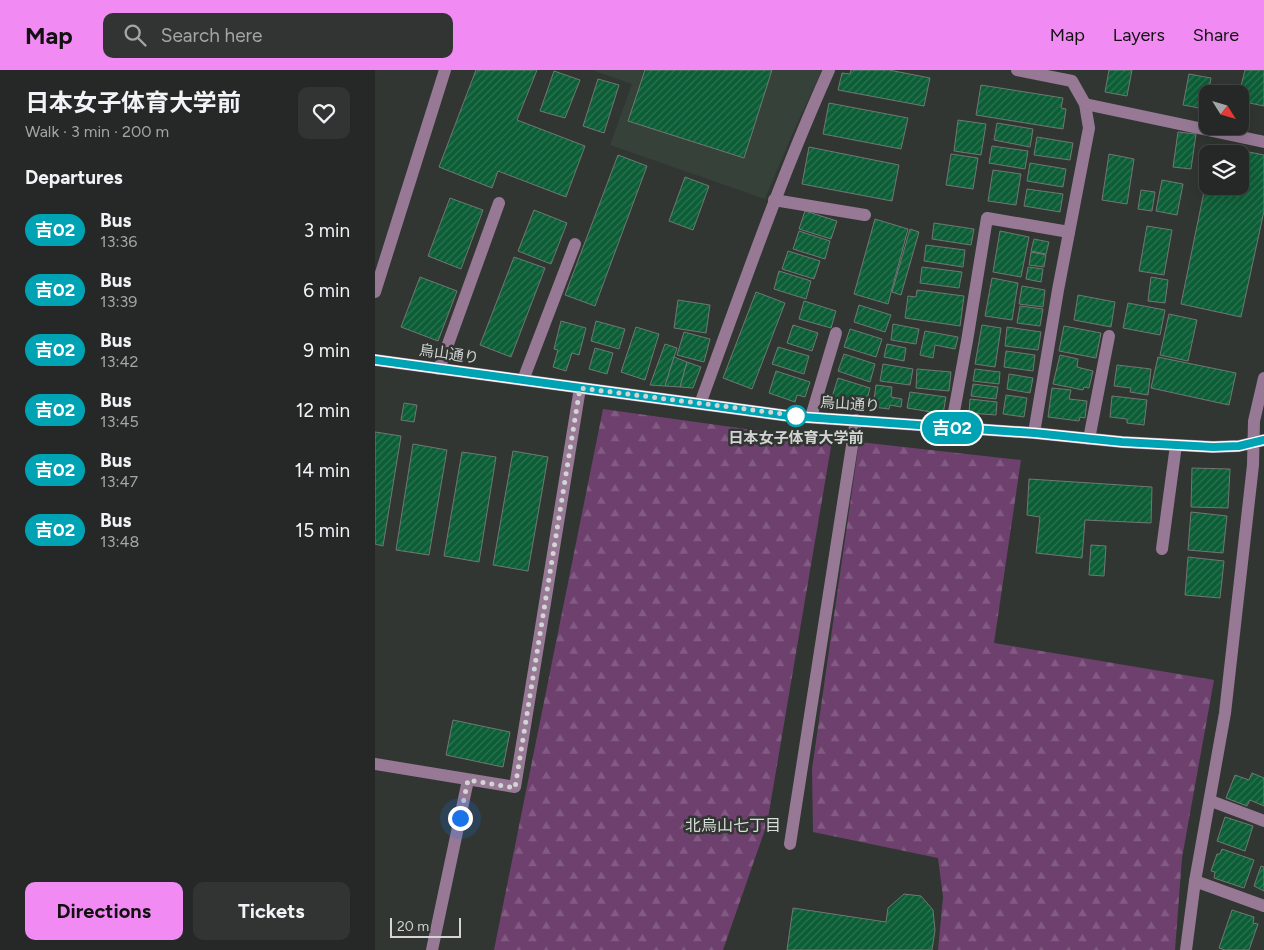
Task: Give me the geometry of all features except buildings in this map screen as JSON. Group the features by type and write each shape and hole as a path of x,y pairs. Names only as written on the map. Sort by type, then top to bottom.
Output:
{"street":[{"path":"375,292 445,70"},
{"path":"700,404 774,200 799,137 829,70"},
{"path":"1017,70 1075,75 1085,104 1089,128 1034,433"},
{"path":"1085,104 1264,142"},
{"path":"774,200 865,215"},
{"path":"439,369 499,203"},
{"path":"951,428 987,218 1069,232"},
{"path":"523,380 575,244"},
{"path":"811,417 836,333"},
{"path":"1089,439 1109,336"},
{"name":"烏山通り","path":"375,360 811,417 1213,447 1239,446 1259,441"},
{"path":"1186,950 1195,881 1211,801 1225,713 1253,465 1259,441 1254,421 1264,378"},
{"path":"375,764 515,788 580,388"},
{"path":"790,844 855,420"},
{"path":"1162,549 1176,445"},
{"path":"432,950 468,780"},
{"path":"1211,801 1264,820"},
{"path":"1195,881 1264,906"}],"shaded area":[{"path":"592,70 822,70 765,199 610,145 632,84"}],"green space":[{"path":"603,409 832,441 767,824 723,950 494,950"},
{"path":"859,442 1021,460 994,643 1214,680 1182,858 1175,950 938,950 943,897 938,858 813,832 812,769"}],"bus line":[{"name":"吉02","path":"375,360 789,416 1034,433 1122,442 1213,447 1239,446 1264,440"}],"place":[{"name":"日本女子体育大学前","path":"796,416"}],"district":[{"name":"北烏山七丁目","path":"733,825"}],"route":[{"path":"460,818 468,780 515,788 580,388 717,407 800,416 796,416"}]}
